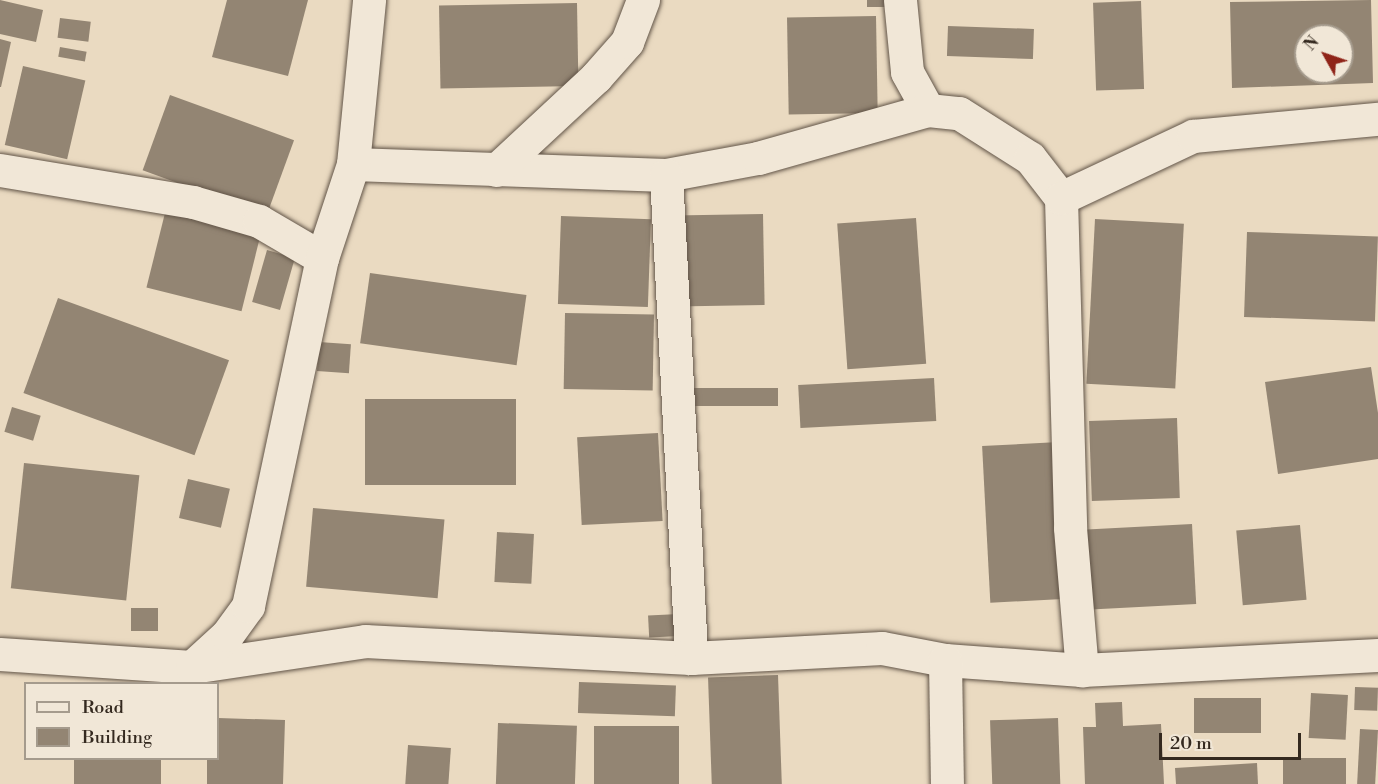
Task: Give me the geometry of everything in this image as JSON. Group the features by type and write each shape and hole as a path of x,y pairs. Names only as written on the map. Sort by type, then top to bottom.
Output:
{"street":[{"path":"192,667 227,635 248,606 322,258 353,164 369,0"},
{"path":"496,170 596,77 627,42 643,0"},
{"path":"900,0 907,72 928,110"},
{"path":"353,164 666,175 758,158 928,110 959,112 1030,158 1061,198 1070,528 1082,670"},
{"path":"1061,198 1193,136 1378,119"},
{"path":"0,170 193,202 259,221 322,258"},
{"path":"666,175 691,658"},
{"path":"0,654 192,667 365,641 691,658 882,648 945,660 1082,670 1378,655"},
{"path":"945,660 947,784"}],"building":[{"path":"0,0 43,10 36,42 0,34"},
{"path":"227,0 308,0 288,76 212,57"},
{"path":"867,0 887,0 887,7 867,7"},
{"path":"1371,0 1373,83 1354,84 1354,24 1294,24 1294,84 1345,84 1232,88 1230,2"},
{"path":"1141,1 1144,89 1096,91 1093,3"},
{"path":"577,3 578,86 440,88 439,5"},
{"path":"876,16 878,113 789,115 787,18"},
{"path":"60,18 91,22 88,42 58,38"},
{"path":"948,26 1034,29 1033,59 947,56"},
{"path":"0,39 11,42 1,87 0,87"},
{"path":"60,47 87,52 85,62 58,57"},
{"path":"23,66 85,80 67,159 5,145"},
{"path":"170,95 294,140 267,215 143,170"},
{"path":"167,205 262,229 242,311 146,287"},
{"path":"763,214 765,305 676,307 674,216"},
{"path":"561,216 651,219 648,307 558,304"},
{"path":"916,218 926,364 847,369 837,224"},
{"path":"1095,219 1184,224 1175,388 1086,384"},
{"path":"1247,232 1378,237 1375,322 1244,317"},
{"path":"267,250 295,258 280,310 252,302"},
{"path":"370,273 526,295 517,365 360,343"},
{"path":"58,298 229,360 194,455 23,393"},
{"path":"565,313 654,315 653,391 564,389"},
{"path":"319,342 351,344 349,373 317,371"},
{"path":"1371,367 1378,413 1378,459 1278,474 1265,382"},
{"path":"934,378 936,421 800,428 798,385"},
{"path":"690,388 778,388 778,406 690,406"},
{"path":"365,399 516,399 516,485 365,485"},
{"path":"12,407 41,416 33,441 4,432"},
{"path":"1177,418 1180,498 1092,501 1089,421"},
{"path":"658,433 663,521 582,525 577,437"},
{"path":"1059,442 1067,599 990,603 982,446"},
{"path":"24,463 139,475 126,600 11,588"},
{"path":"188,479 230,489 221,528 179,518"},
{"path":"313,508 444,520 438,598 306,587"},
{"path":"1192,524 1196,604 1086,610 1082,530"},
{"path":"1300,525 1307,600 1243,605 1236,531"},
{"path":"497,532 534,534 531,584 494,582"},
{"path":"131,608 158,608 158,631 131,631"},
{"path":"679,614 680,636 649,638 648,616"},
{"path":"778,675 782,784 712,784 708,677"},
{"path":"579,682 676,685 675,716 578,713"},
{"path":"1355,687 1378,688 1377,711 1354,710"},
{"path":"1311,693 1348,695 1346,740 1309,738"},
{"path":"1194,698 1261,698 1261,733 1194,733"},
{"path":"1122,702 1123,726 1161,724 1164,784 1085,784 1083,727 1096,727 1095,703"},
{"path":"219,718 285,720 283,784 207,784 207,760 219,760"},
{"path":"1058,718 1060,784 992,784 990,720"},
{"path":"498,723 577,726 575,784 496,784"},
{"path":"594,726 679,726 679,784 594,784"},
{"path":"1360,729 1378,730 1375,784 1357,784"},
{"path":"408,745 451,748 448,784 405,784"},
{"path":"1283,758 1346,758 1346,784 1283,784"},
{"path":"74,760 161,760 161,784 74,784"},
{"path":"1257,763 1258,784 1176,784 1175,768"}]}
